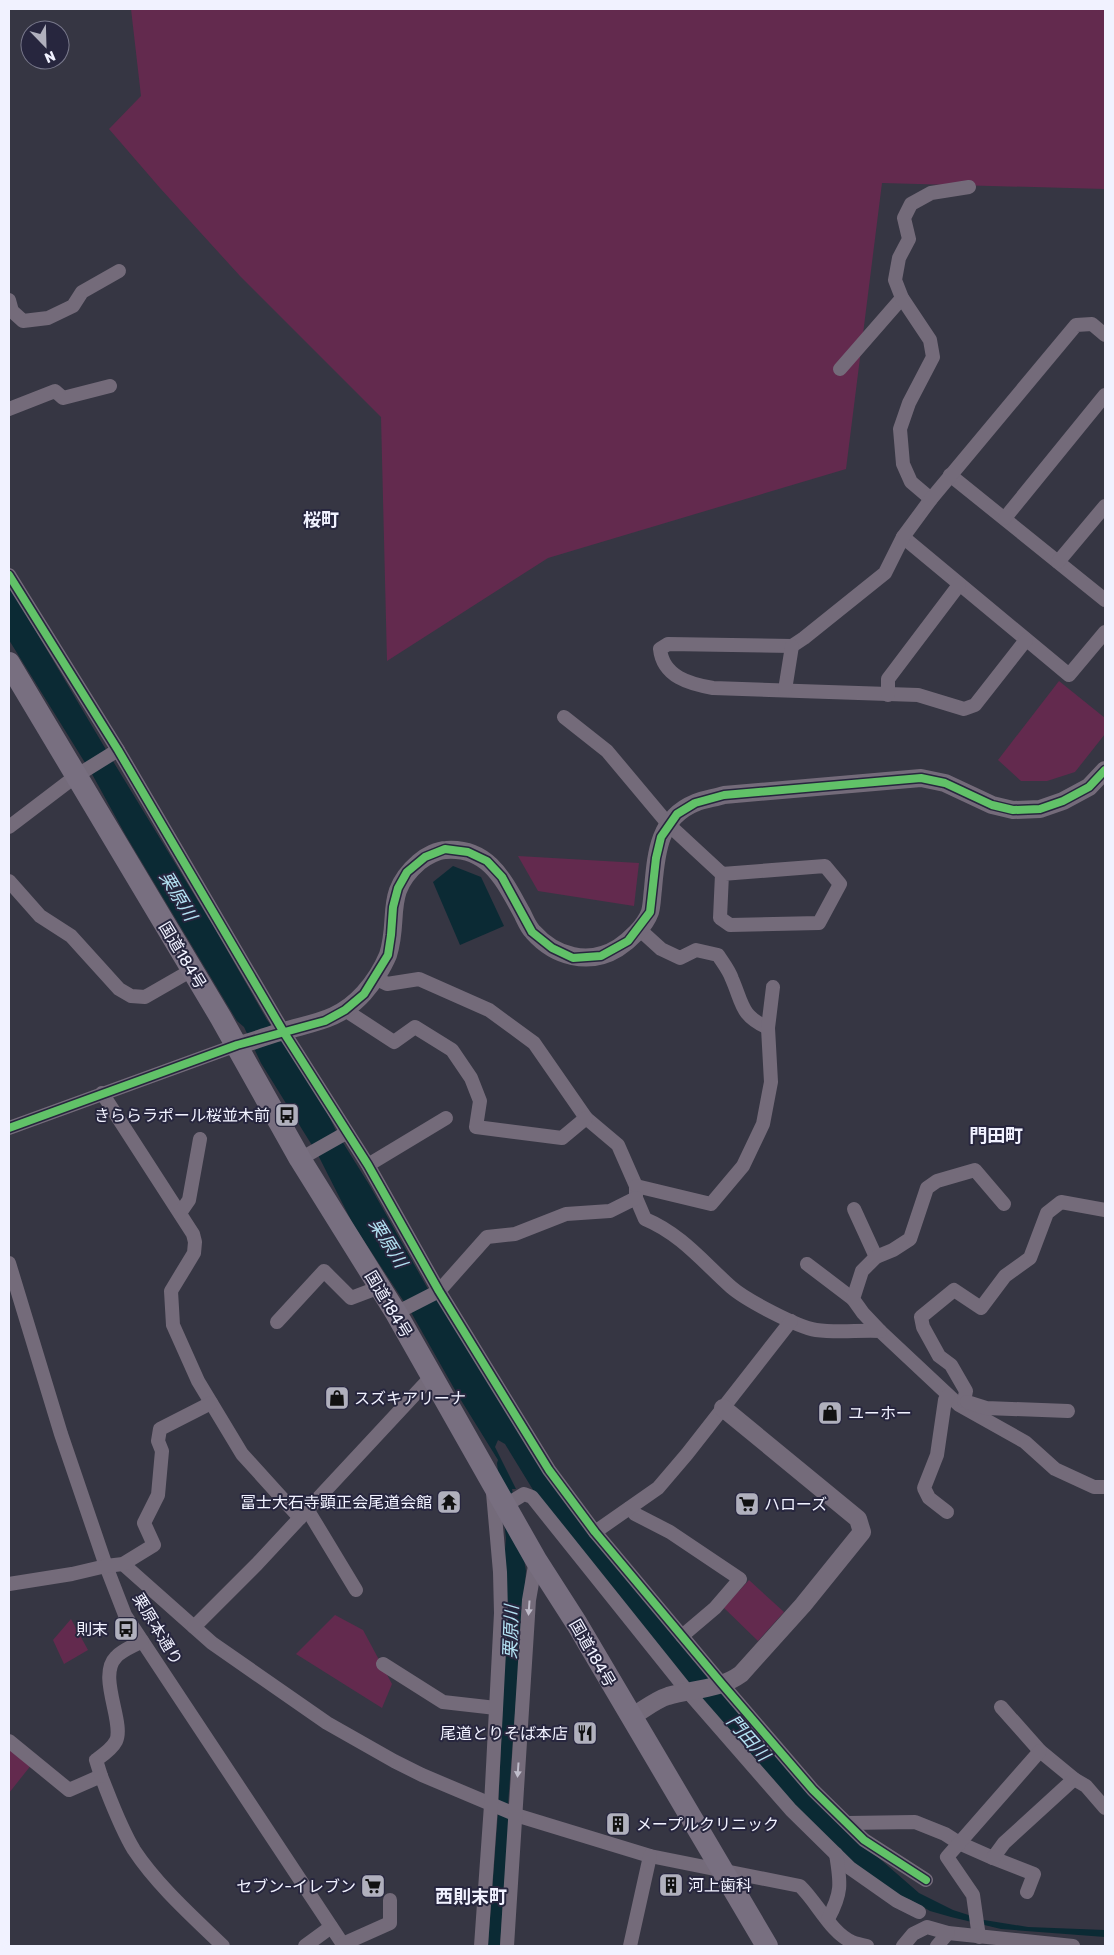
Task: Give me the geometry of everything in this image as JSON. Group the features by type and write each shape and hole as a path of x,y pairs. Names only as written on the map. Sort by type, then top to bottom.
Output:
{"highway":[{"name":"国道184号","path":"9,662 81,773 192,970 243,1044 380,1287 400,1311 432,1376 503,1495 536,1560 577,1624 767,1946"}],"street":[{"path":"931,499 911,482 903,464 900,429 909,403 933,357 930,340 902,298 895,280 899,258 909,239 904,218 911,204 931,193 969,187"},
{"path":"9,300 12,311 23,321 48,318 73,306 82,292 119,271"},
{"path":"840,370 902,298"},
{"path":"1026,640 975,705 964,709 918,695 714,688 694,685 677,678 661,661 660,650 668,644 792,646 885,573 903,537 931,499 1076,325 1092,324 1105,335"},
{"path":"9,409 55,391 63,398 110,386"},
{"path":"1005,518 1105,395"},
{"path":"950,475 1105,600"},
{"path":"1058,562 1105,506"},
{"path":"903,537 1069,675 1105,632"},
{"path":"9,575 279,1032 342,1135 368,1165 435,1292 549,1470 595,1532 682,1636 720,1685 813,1790 864,1840 926,1880"},
{"path":"888,695 888,679 959,585"},
{"path":"786,690 792,646"},
{"path":"564,717 607,751 668,826 722,874 825,866 840,884 819,923 730,925 720,918 722,874"},
{"path":"9,827 81,773 114,752"},
{"path":"9,1128 102,1093 243,1044 279,1032 326,1021 345,1010 364,994 388,955 392,935 393,906 398,888 407,872 424,857 445,849 468,852 487,861 502,877 532,932 552,948 573,958 601,956 628,941 639,929 650,912 661,837 677,814 695,803 724,795 921,778 945,783 992,805 1013,810 1040,809 1064,801 1088,787 1105,770"},
{"path":"9,881 40,916 71,936 120,989 131,996 145,997 192,970"},
{"path":"639,929 661,949 680,958 696,950 718,955 732,977 742,1009 755,1022 768,1028"},
{"path":"375,978 387,984 419,979 489,1010 534,1043 586,1118 618,1145 645,1219 663,1227 700,1257 733,1289 791,1321 815,1330 880,1331"},
{"path":"400,1311 435,1292 487,1237 515,1234 566,1214 610,1211 636,1192 711,1204 744,1166 763,1124 772,1082 768,1028 773,988"},
{"path":"345,1010 394,1042 415,1027 452,1050 471,1078 480,1101 476,1127 562,1138 586,1118"},
{"path":"102,1093 180,1213 196,1242 194,1253 171,1291 173,1325 198,1381 242,1454 304,1514 356,1590"},
{"path":"368,1165 446,1118"},
{"path":"305,1155 342,1135"},
{"path":"180,1213 189,1200 200,1139"},
{"path":"853,1299 862,1271 876,1257 893,1250 910,1239 927,1188 937,1181 975,1170 1004,1204"},
{"path":"957,1401 966,1391 951,1365 939,1356 923,1327 921,1318 954,1290 981,1308 1005,1276 1030,1258 1047,1213 1061,1202 1105,1210"},
{"path":"854,1210 876,1257"},
{"name":"栗原本通り","path":"9,1263 61,1434 106,1566 125,1615 344,1945"},
{"path":"807,1264 853,1299 880,1331 957,1401 1025,1442 1055,1469 1094,1487 1105,1487"},
{"path":"277,1322 324,1270 351,1298 380,1287"},
{"path":"595,1532 658,1488 791,1321"},
{"path":"194,1627 257,1564 432,1376"},
{"path":"947,1512 929,1498 924,1488 937,1455 945,1400 986,1408 1068,1411"},
{"path":"9,1584 123,1564 154,1545 144,1523 158,1495 162,1451 158,1442 160,1429 211,1403"},
{"path":"631,1718 666,1697 720,1685 732,1680 748,1667 803,1605 862,1532 858,1519 723,1408"},
{"path":"481,1946 493,1806 503,1495 524,1494 532,1497 791,1810 850,1868 897,1901 919,1912"},
{"path":"630,1508 635,1514 670,1532 740,1579 716,1608 682,1636"},
{"path":"507,1946 513,1813 529,1600 536,1560"},
{"path":"123,1564 212,1643 327,1722 394,1761 493,1806 650,1856 800,1886 837,1932 850,1942 867,1946"},
{"path":"142,1641 117,1656 111,1667 110,1696 118,1733 115,1744 96,1760 119,1820 135,1850 175,1899 224,1946"},
{"path":"382,1664 443,1702 496,1708"},
{"path":"1000,1707 1040,1751 1074,1779 1086,1786 1105,1808"},
{"path":"9,1741 69,1790 101,1776"},
{"path":"978,1934 973,1896 947,1857 1040,1751"},
{"path":"993,1858 1004,1843 1074,1779"},
{"path":"848,1823 915,1822 945,1834 993,1858 1034,1874 1027,1892"},
{"path":"828,1919 838,1899 840,1878 836,1854"},
{"path":"630,1946 650,1856"},
{"path":"344,1945 390,1923 390,1900"},
{"path":"305,1946 331,1927"},
{"path":"903,1946 913,1934 927,1927 948,1933 978,1934 1073,1946"},
{"path":"937,1946 948,1933"}],"shaded area":[{"path":"131,9 1105,9 1105,189 882,183 846,469 548,558 387,661 381,417 240,276 109,129 141,96"},
{"path":"1059,681 1105,718 1105,734 1075,772 1047,781 1021,781 998,760"},
{"path":"518,856 639,863 634,906 538,891"},
{"path":"749,1580 784,1612 758,1641 722,1606 733,1591 739,1591"},
{"path":"335,1615 363,1630 392,1684 382,1708 296,1654"},
{"path":"71,1619 88,1650 64,1664 53,1640"},
{"path":"9,1747 32,1764 9,1793"}],"water":[{"path":"9,586 215,929 267,1020 290,1052 326,1110 337,1133 370,1186 428,1289 437,1299 564,1495 842,1826 919,1893 953,1910 984,1920 1028,1927 1105,1930 1105,1937 1001,1929 951,1917 930,1911 909,1899 900,1897 859,1870 793,1803 710,1709 538,1498 505,1444 498,1440 495,1447 516,1489 512,1489 526,1571 508,1804 509,1817 500,1946 488,1946 498,1813 504,1678 506,1538 498,1460 459,1397 412,1314 353,1224 318,1155 261,1063 244,1027 237,1021 125,834 92,774 9,640"},
{"path":"453,866 481,877 504,926 460,945 433,882"}],"cycle path":[{"path":"9,575 118,750 283,1031 368,1165 439,1291 549,1470 595,1532 813,1790 864,1840 926,1880"},
{"path":"9,1128 237,1045 325,1021 345,1010 364,994 388,955 393,907 398,888 407,872 425,857 445,849 468,852 487,861 502,877 532,932 552,948 573,958 601,956 628,941 650,912 656,858 661,837 677,814 695,803 724,795 921,778 945,783 992,805 1013,810 1040,809 1063,801 1089,787 1105,770"}],"place":[{"name":"きららラポール桜並木前","path":"287,1115"},
{"name":"スズキアリーナ","path":"337,1398"},
{"name":"ユーホー","path":"830,1413"},
{"name":"冨士大石寺顕正会尾道会館","path":"449,1502"},
{"name":"ハローズ","path":"747,1504"},
{"name":"則末","path":"126,1629"},
{"name":"尾道とりそば本店","path":"585,1733"},
{"name":"メープルクリニック","path":"618,1824"},
{"name":"河上歯科","path":"671,1885"},
{"name":"セブン-イレブン","path":"373,1886"}],"district":[{"name":"桜町","path":"321,520"},
{"name":"門田町","path":"996,1136"},
{"name":"西則末町","path":"471,1897"}],"water label":[{"name":"栗原川","path":"178,896"},
{"name":"栗原川","path":"388,1243"},
{"name":"栗原川","path":"511,1632"},
{"name":"門田川","path":"748,1738"}]}
